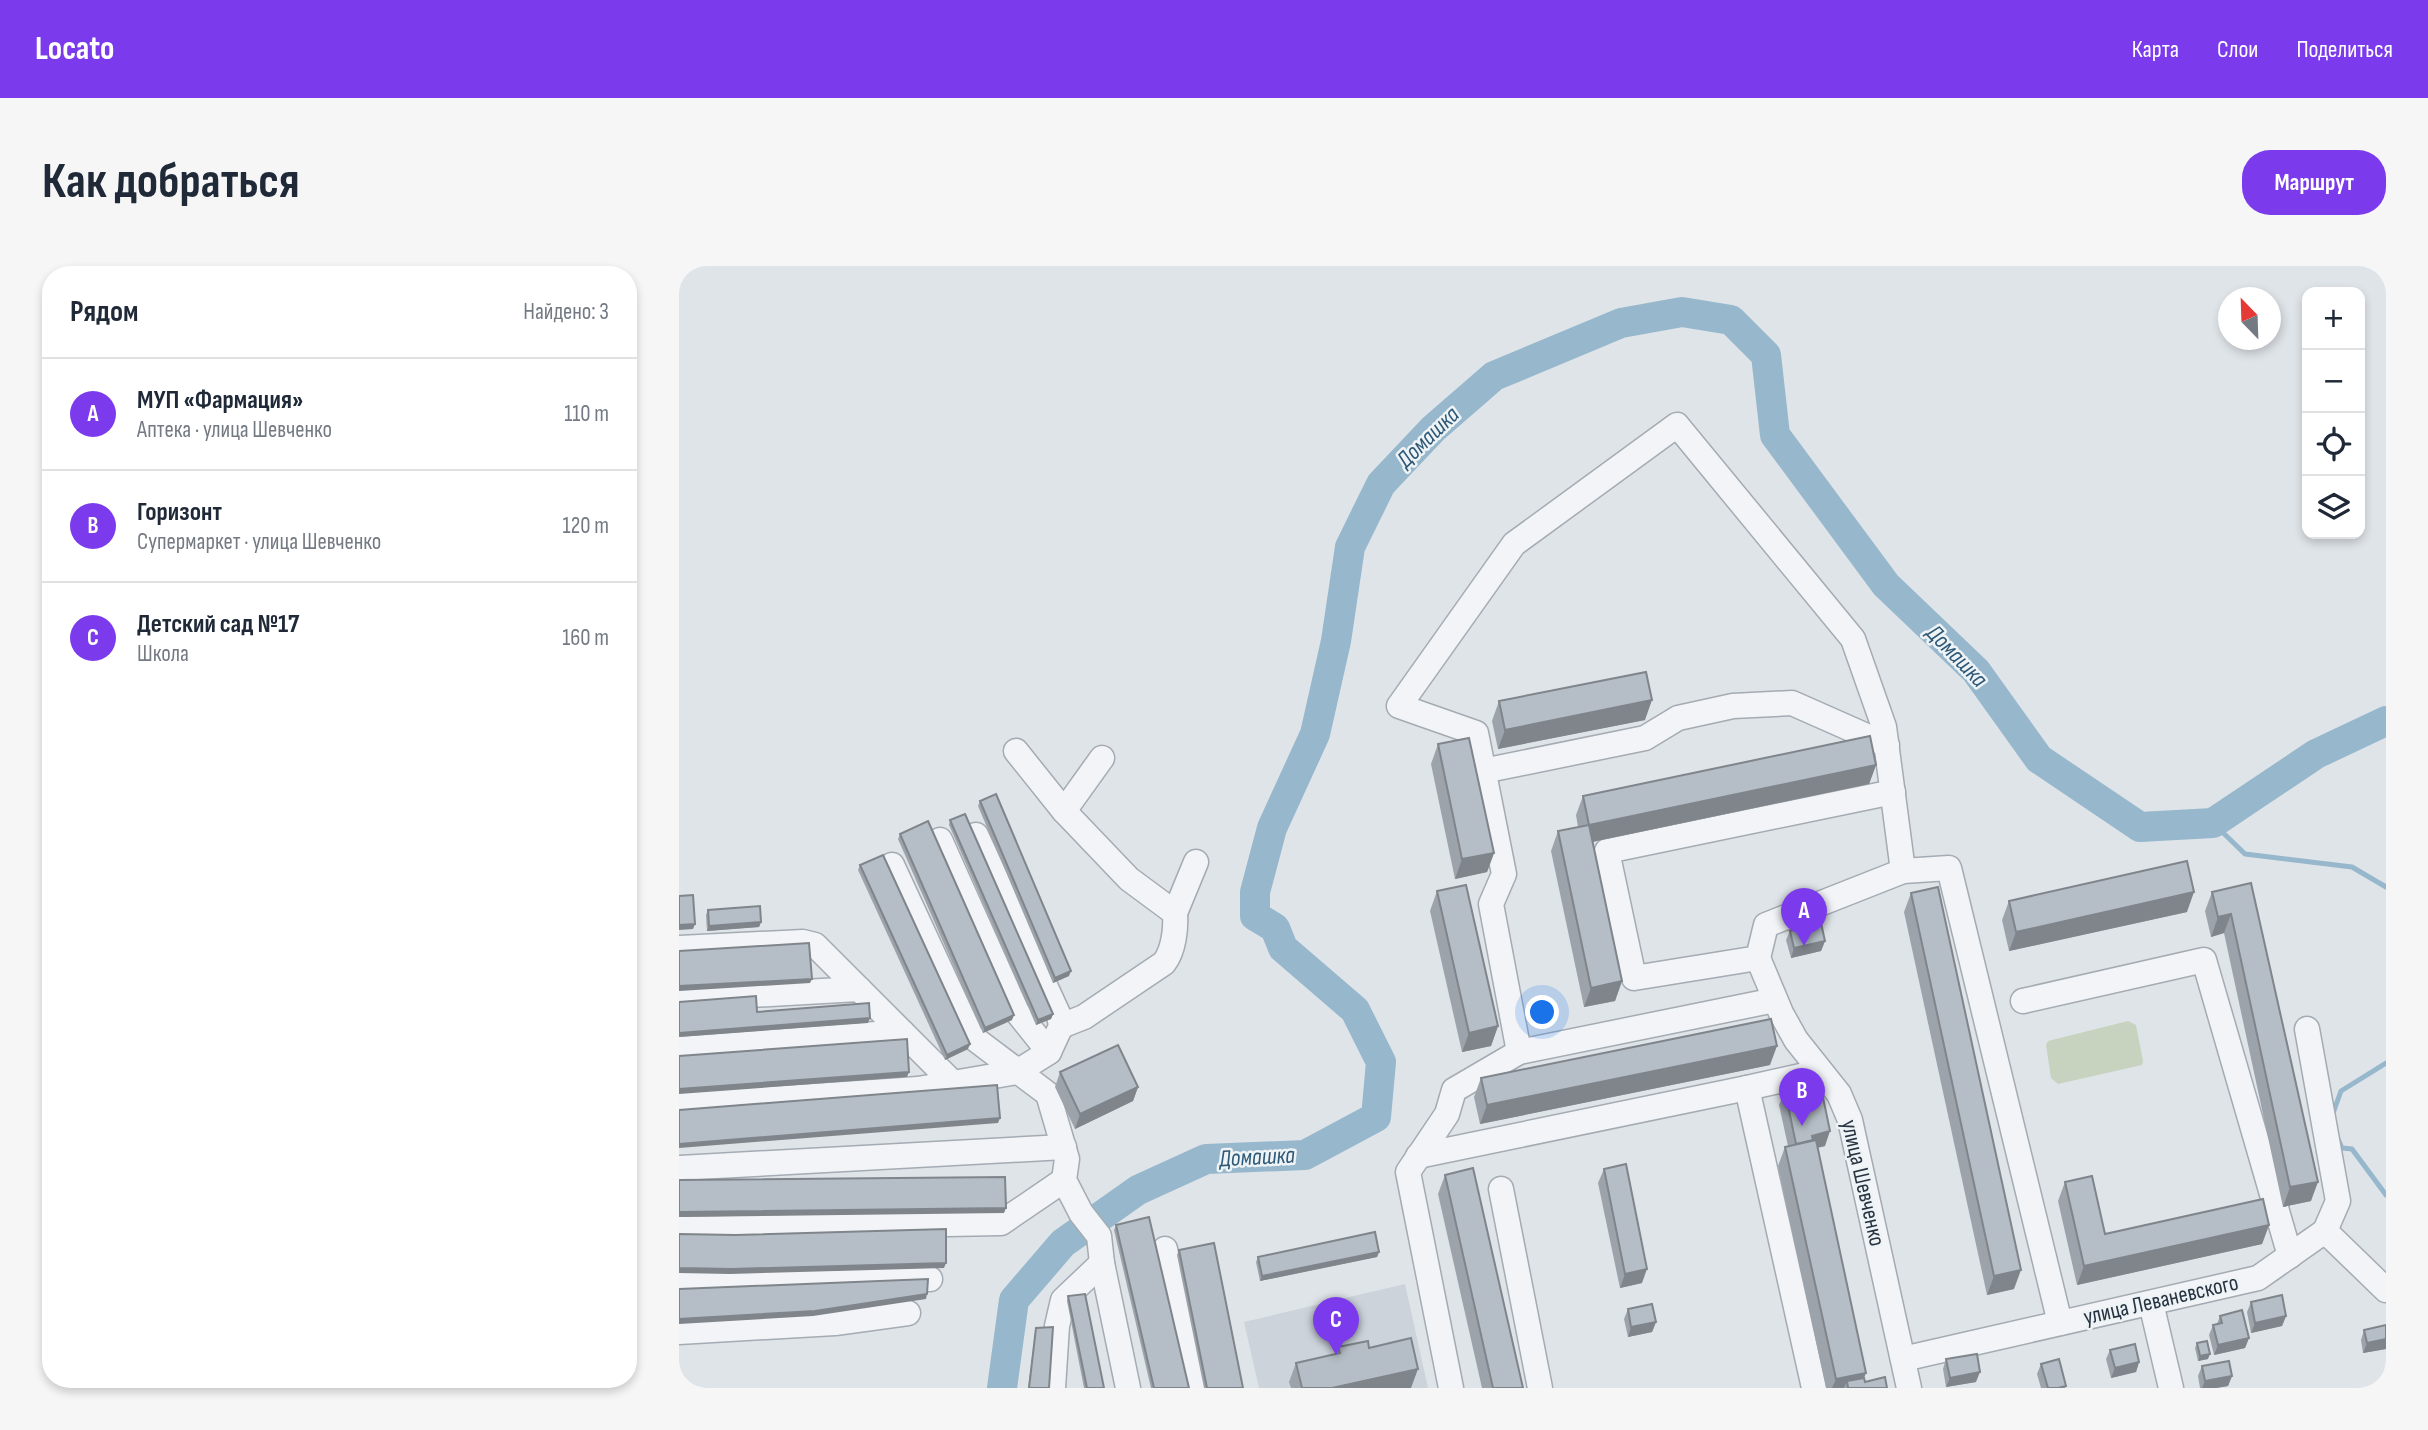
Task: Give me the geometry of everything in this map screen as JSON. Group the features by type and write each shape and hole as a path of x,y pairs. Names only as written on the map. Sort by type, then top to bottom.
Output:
{"street":[{"path":"1519,1052 1491,904 1504,874 1476,733 1399,706 1514,544 1677,425 1853,639 1884,727 1903,871"},
{"path":"1483,771 1645,738 1678,718 1733,706 1792,703 1887,745"},
{"path":"1016,751 1064,811 1129,879 1175,913"},
{"path":"1064,811 1102,758"},
{"path":"1893,792 1607,851 1634,978 1758,958 1766,925 1903,871 1949,868 2060,1323"},
{"path":"679,1105 918,1089 1017,1072 1049,1052 1061,1026 1059,1016 976,835"},
{"path":"940,840 1017,1012 1049,1052"},
{"path":"1061,1026 1084,1017 1164,963 1169,956 1174,935 1175,913 1196,862"},
{"path":"892,865 971,1036 1048,1094 1067,1159 1064,1180 1081,1213 1099,1236 1102,1263 1128,1388"},
{"path":"679,948 803,942 815,945 952,1083"},
{"name":"улица Шевченко","path":"1758,958 1796,1041 1839,1094 1850,1119 1909,1388"},
{"path":"2023,1001 2204,960 2290,1256"},
{"path":"679,999 859,989"},
{"path":"1451,1388 1408,1172 1447,1114 1454,1090 1519,1052 1775,1000"},
{"path":"2307,1029 2338,1201 2325,1231 2386,1290"},
{"path":"679,1049 902,1032"},
{"path":"1419,1156 1819,1072"},
{"path":"1747,1088 1814,1388"},
{"path":"679,1168 1064,1147"},
{"path":"679,1229 1001,1223 1064,1180"},
{"path":"1501,1189 1540,1388"},
{"name":"улица Леваневского","path":"1903,1359 2258,1278 2325,1231"},
{"path":"1165,1249 1193,1388"},
{"path":"1053,1388 1057,1326 1063,1300 1102,1263"},
{"path":"679,1282 930,1279"},
{"path":"2151,1303 2171,1388"},
{"path":"679,1332 835,1323 908,1313"}],"shaded area":[{"path":"1405,1284 1428,1388 1259,1388 1244,1322"}],"green space":[{"path":"2128,1021 2136,1025 2142,1065 2058,1084 2051,1078 2046,1045 2048,1041"}],"building":[{"path":"1646,672 1652,700 1505,730 1499,701"},
{"path":"1870,736 1876,765 1589,825 1583,796"},
{"path":"1469,738 1494,853 1462,859 1438,744"},
{"path":"996,794 1071,971 1055,978 980,801"},
{"path":"965,814 1053,1014 1038,1020 950,820"},
{"path":"928,821 1014,1015 985,1028 900,834"},
{"path":"1589,825 1622,981 1591,988 1558,831"},
{"path":"883,855 970,1044 947,1055 860,865"},
{"path":"2187,861 2194,892 2016,932 2009,901"},
{"path":"2251,883 2318,1182 2290,1187 2231,914 2218,917 2212,892"},
{"path":"1466,885 1498,1026 1469,1033 1437,891"},
{"path":"1938,887 2021,1270 1994,1276 1911,893"},
{"path":"693,895 695,924 679,925 679,896"},
{"path":"760,906 761,922 709,926 708,910"},
{"path":"1821,923 1825,941 1794,948 1790,931"},
{"path":"809,943 812,979 679,986 679,951"},
{"path":"756,996 757,1012 869,1003 870,1018 679,1033 679,1002"},
{"path":"1771,1019 1777,1046 1487,1105 1481,1078"},
{"path":"907,1039 909,1072 679,1089 679,1056"},
{"path":"1118,1045 1138,1087 1080,1114 1060,1072"},
{"path":"1820,1083 1830,1131 1812,1136 1813,1140 1796,1144 1785,1091"},
{"path":"997,1085 1000,1118 679,1144 679,1110"},
{"path":"1816,1140 1866,1373 1836,1379 1785,1147"},
{"path":"1626,1164 1647,1269 1625,1274 1604,1169"},
{"path":"1473,1168 1523,1388 1493,1388 1445,1175"},
{"path":"2092,1176 2105,1234 2263,1199 2269,1225 2084,1266 2065,1182"},
{"path":"1005,1177 1006,1208 679,1212 679,1180"},
{"path":"1149,1217 1189,1388 1154,1388 1116,1225"},
{"path":"946,1229 946,1263 679,1268 679,1234"},
{"path":"1375,1232 1379,1252 1262,1276 1258,1257"},
{"path":"1214,1243 1243,1388 1207,1388 1179,1250"},
{"path":"928,1279 927,1294 815,1311 679,1319 679,1289"},
{"path":"1085,1294 1104,1388 1087,1388 1068,1296"},
{"path":"2282,1295 2286,1316 2255,1323 2251,1302"},
{"path":"1652,1304 1656,1322 1631,1327 1628,1309"},
{"path":"2242,1310 2249,1338 2218,1345 2213,1325 2222,1323 2220,1316"},
{"path":"2386,1325 2386,1339 2367,1343 2364,1330"},
{"path":"1053,1327 1049,1388 1029,1388 1036,1328"},
{"path":"1411,1338 1418,1369 1332,1388 1302,1388 1296,1363 1340,1353 1338,1347 1368,1341 1369,1348"},
{"path":"2207,1341 2210,1354 2200,1356 2197,1343"},
{"path":"2135,1344 2139,1362 2115,1368 2110,1350"},
{"path":"1977,1354 1980,1372 1950,1378 1946,1359"},
{"path":"2059,1359 2066,1386 2048,1388 2041,1364"},
{"path":"2229,1361 2232,1376 2205,1381 2202,1366"},
{"path":"1885,1377 1887,1388 1848,1388 1847,1381 1864,1378 1865,1382"}],"waterway":[{"name":"Домашка","path":"1002,1388 1014,1300 1063,1243 1138,1190 1206,1159 1305,1155 1376,1117 1381,1062 1355,1010 1283,948 1275,928 1255,916 1255,892 1272,828 1315,734 1336,641 1350,547 1381,484 1433,429 1494,376 1621,323 1682,312 1731,320 1766,355 1775,435 1886,585 1976,671 2039,759 2140,827 2213,823 2316,754 2386,721"},
{"path":"2213,823 2245,854 2352,867 2386,887"},
{"path":"2332,1116 2341,1091 2386,1063"},
{"path":"2338,1139 2342,1148 2352,1149 2386,1195"}],"place":[{"name":"МУП «Фармация»","path":"1804,946"},
{"name":"Горизонт","path":"1802,1126"},
{"name":"Детский сад №17","path":"1336,1355"}]}
